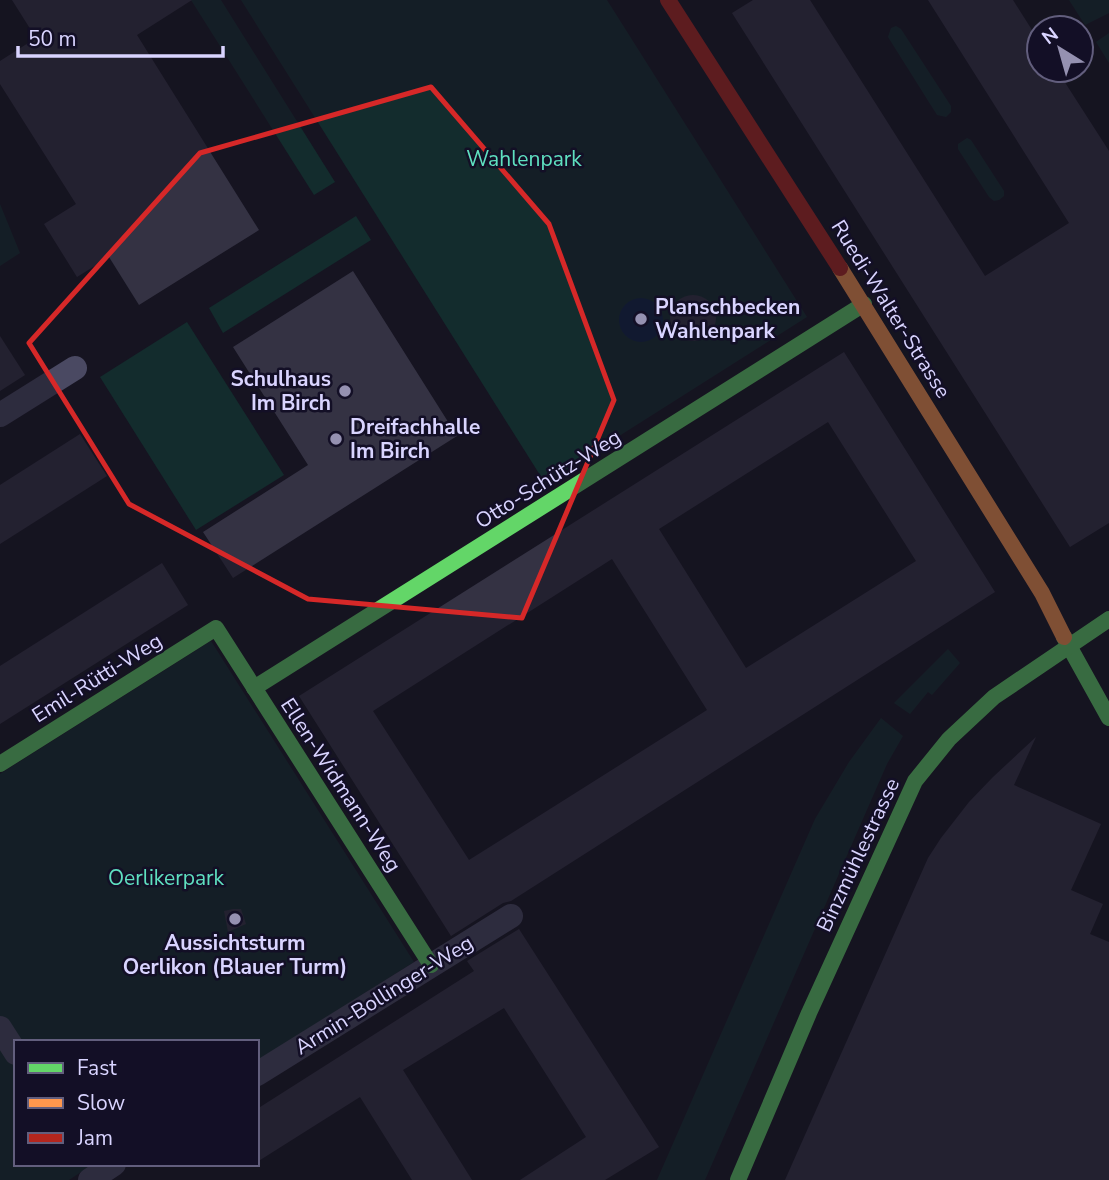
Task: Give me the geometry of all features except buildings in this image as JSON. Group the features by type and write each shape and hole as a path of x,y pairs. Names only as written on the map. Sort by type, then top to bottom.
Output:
{"street":[{"name":"Ruedi-Walter-Strasse","path":"668,0 864,304 1042,593 1109,718"},
{"name":"Otto-Schütz-Weg","path":"254,688 864,304"},
{"path":"0,415 75,368"},
{"name":"Binzmühlestrasse","path":"738,1180 809,1013 915,781 948,738 986,704 1109,619"},
{"name":"Ellen-Widmann-Weg","path":"216,628 431,965"},
{"name":"Emil-Rütti-Weg","path":"0,764 216,628"},
{"name":"Armin-Bollinger-Weg","path":"259,1073 511,916"},
{"path":"0,1028 14,1050"}],"highlighted area":[{"path":"431,87 549,224 614,400 522,618 308,599 129,504 29,343 200,153"}],"green space":[{"path":"191,0 221,0 335,182 314,195"},
{"name":"Wahlenpark","path":"241,0 607,0 807,317 545,483"},
{"path":"1069,0 1109,0 1109,13 1095,20 1095,14 1078,14"},
{"path":"896,26 901,29 951,106 951,112 946,117 937,115 888,37 891,28"},
{"path":"1109,33 1109,63 1096,42"},
{"path":"967,138 971,140 1004,191 1004,196 999,200 994,201 989,197 958,149 958,144"},
{"path":"0,204 20,253 0,266"},
{"path":"356,216 371,240 223,333 209,308"},
{"path":"187,322 284,475 196,530 100,377"},
{"name":"Oerlikerpark","path":"211,641 414,962 259,1060 259,1040 14,1040 14,1166 90,1166 69,1180 0,1180 0,774"},
{"path":"948,649 960,663 932,695 928,692 910,714 894,703"},
{"path":"881,718 903,736 887,764 705,1180 657,1180 815,819 849,762"}],"water":[{"name":"Planschbecken Wahlenpark","path":"641,298 650,299 657,304 662,311 662,329 657,336 650,341 641,342 632,341 625,336 620,329 619,320 620,311 625,304 632,299"}],"traffic: fast":[{"path":"254,688 864,304"},
{"path":"738,1180 809,1013 915,781 949,739 994,697 1109,619"},
{"path":"0,764 216,628 431,965"},
{"path":"1064,637 1109,718"}],"traffic: slow":[{"path":"840,268 1042,593 1064,637"}],"traffic: jam":[{"path":"668,0 840,268"}],"place":[{"name":"Planschbecken Wahlenpark","path":"641,319"},
{"name":"Schulhaus Im Birch","path":"345,391"},
{"name":"Dreifachhalle Im Birch","path":"336,439"},
{"name":"Aussichtsturm Oerlikon (Blauer Turm)","path":"235,919"}]}
